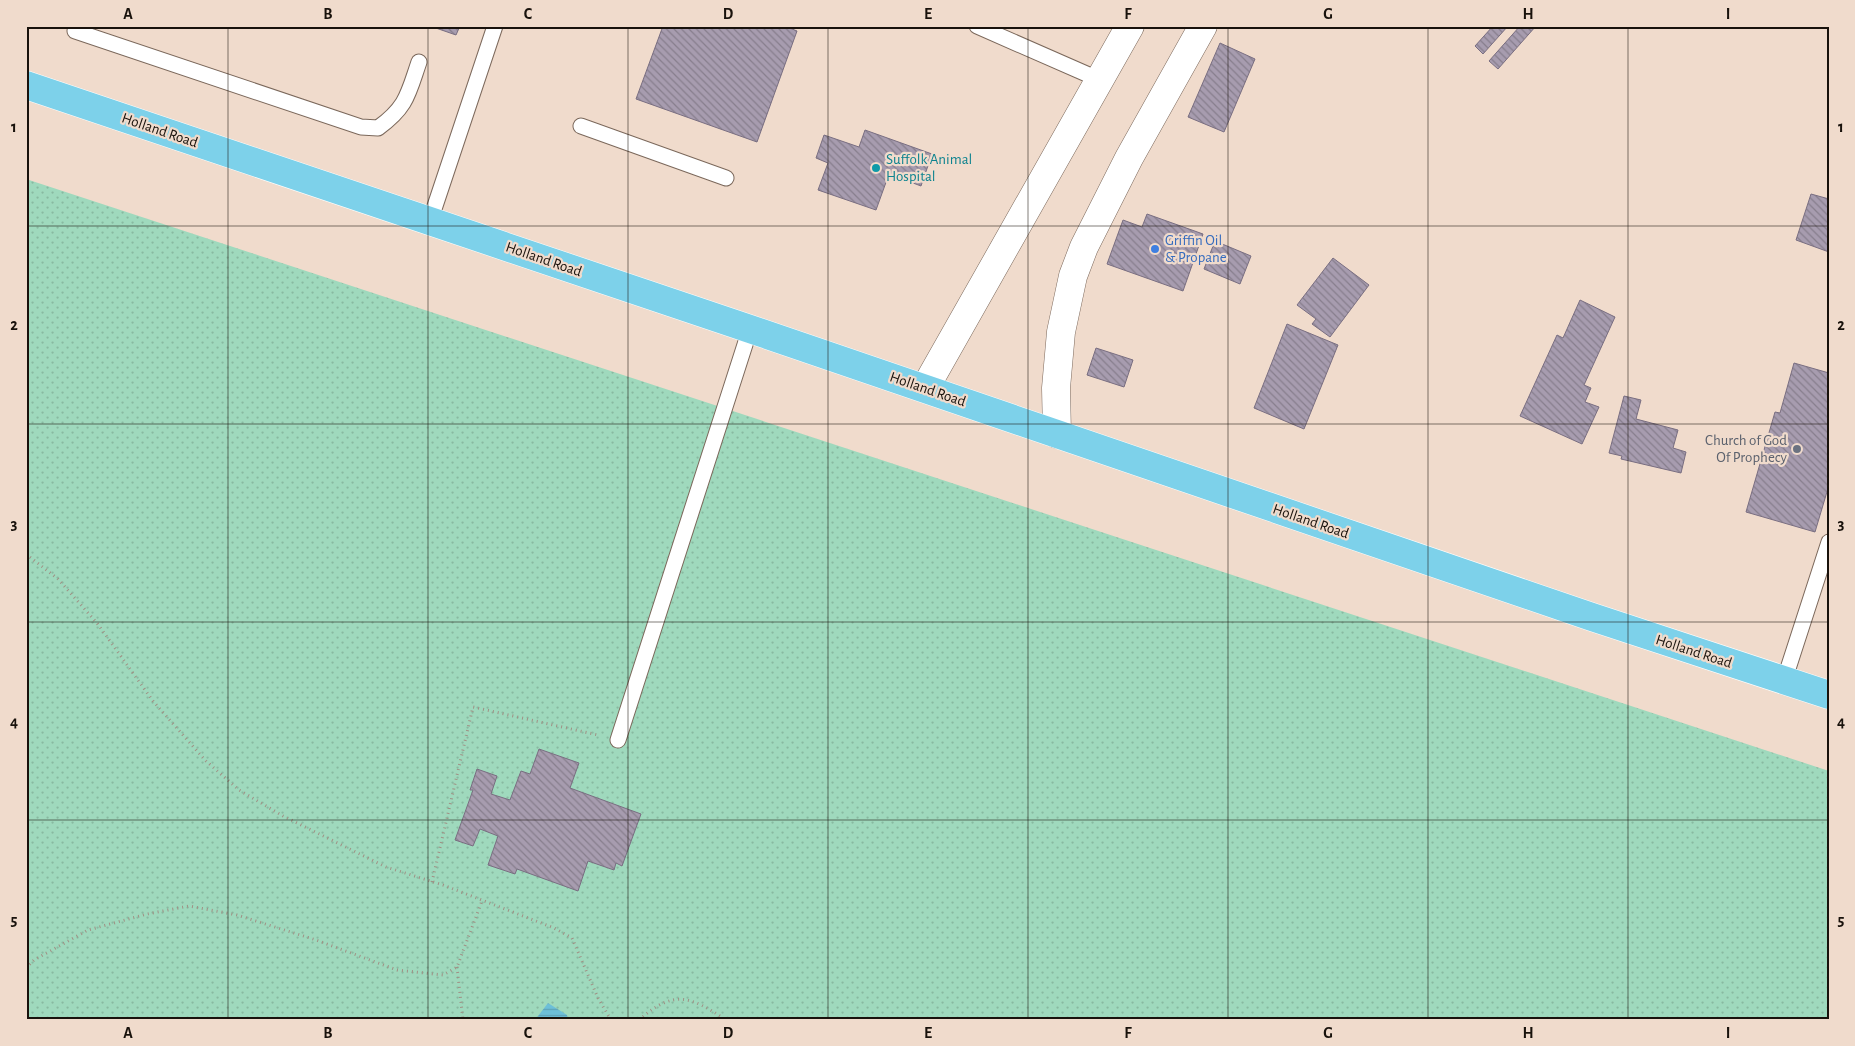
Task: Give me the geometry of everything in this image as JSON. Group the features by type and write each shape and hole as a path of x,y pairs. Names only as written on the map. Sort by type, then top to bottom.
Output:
{"main road":[{"name":"Holland Road","path":"26,85 750,328 1592,618 1829,695"}],"street":[{"path":"925,388 1098,79 1130,26"},
{"path":"1057,434 1056,388 1061,332 1073,276 1084,247 1129,158 1203,26"}],"lane":[{"path":"76,26 75,31 361,127 378,128 394,117 404,106 419,62"},
{"path":"430,221 495,26"},
{"path":"977,26 1098,79"},
{"path":"581,126 726,178"},
{"path":"618,740 750,328"},
{"path":"1784,681 1829,542"}],"path":[{"path":"26,554 58,578 97,623 153,701 206,761 239,790 283,816 386,867 482,900 554,928 572,938 598,998 611,1020"},
{"path":"432,882 473,707 618,740"},
{"path":"463,1020 457,967 482,900"},
{"path":"26,968 34,960 88,930 147,914 189,906 237,915 316,940 397,970 443,975 457,967"},
{"path":"639,1020 655,1006 677,998 699,1002 726,1020"}],"green space":[{"path":"26,179 1829,771 1829,1020 26,1020"}],"water":[{"path":"548,1003 567,1015 568,1020 535,1020"}],"building":[{"path":"430,26 460,26 456,35"},
{"path":"663,26 785,26 797,31 757,142 636,99"},
{"path":"1493,26 1508,26 1483,54 1475,46"},
{"path":"1520,26 1536,26 1498,69 1489,61"},
{"path":"1220,43 1255,59 1224,132 1188,117"},
{"name":"Suffolk Animal Hospital","path":"865,130 932,154 921,186 889,174 876,210 818,190 828,163 816,158 824,135 859,147"},
{"path":"1811,194 1829,199 1829,252 1796,240"},
{"name":"Griffin Oil & Propane","path":"1147,214 1203,234 1183,291 1107,264 1123,220 1142,227"},
{"path":"1215,241 1251,256 1240,284 1204,269"},
{"path":"1333,258 1369,285 1330,337 1312,324 1316,319 1297,305"},
{"path":"1580,300 1615,317 1584,385 1591,388 1585,402 1599,407 1582,444 1520,416 1557,335 1563,338"},
{"path":"1287,324 1338,345 1304,429 1254,408"},
{"path":"1096,348 1133,360 1124,387 1087,375"},
{"name":"Church of God Of Prophecy","path":"1794,363 1829,373 1829,485 1815,532 1746,512 1775,412 1780,413"},
{"path":"1624,396 1641,400 1636,419 1678,430 1673,448 1686,452 1681,473 1621,459 1622,456 1609,453"},
{"path":"539,749 579,763 570,788 641,814 622,866 616,863 614,870 588,861 578,891 517,869 515,874 488,865 498,836 480,829 473,846 455,840 473,790 470,790 477,769 497,776 491,794 510,800 521,771 530,774"}],"place":[{"name":"Suffolk Animal Hospital","path":"876,168"},
{"name":"Griffin Oil & Propane","path":"1155,249"},
{"name":"Church of God Of Prophecy","path":"1797,449"}]}
